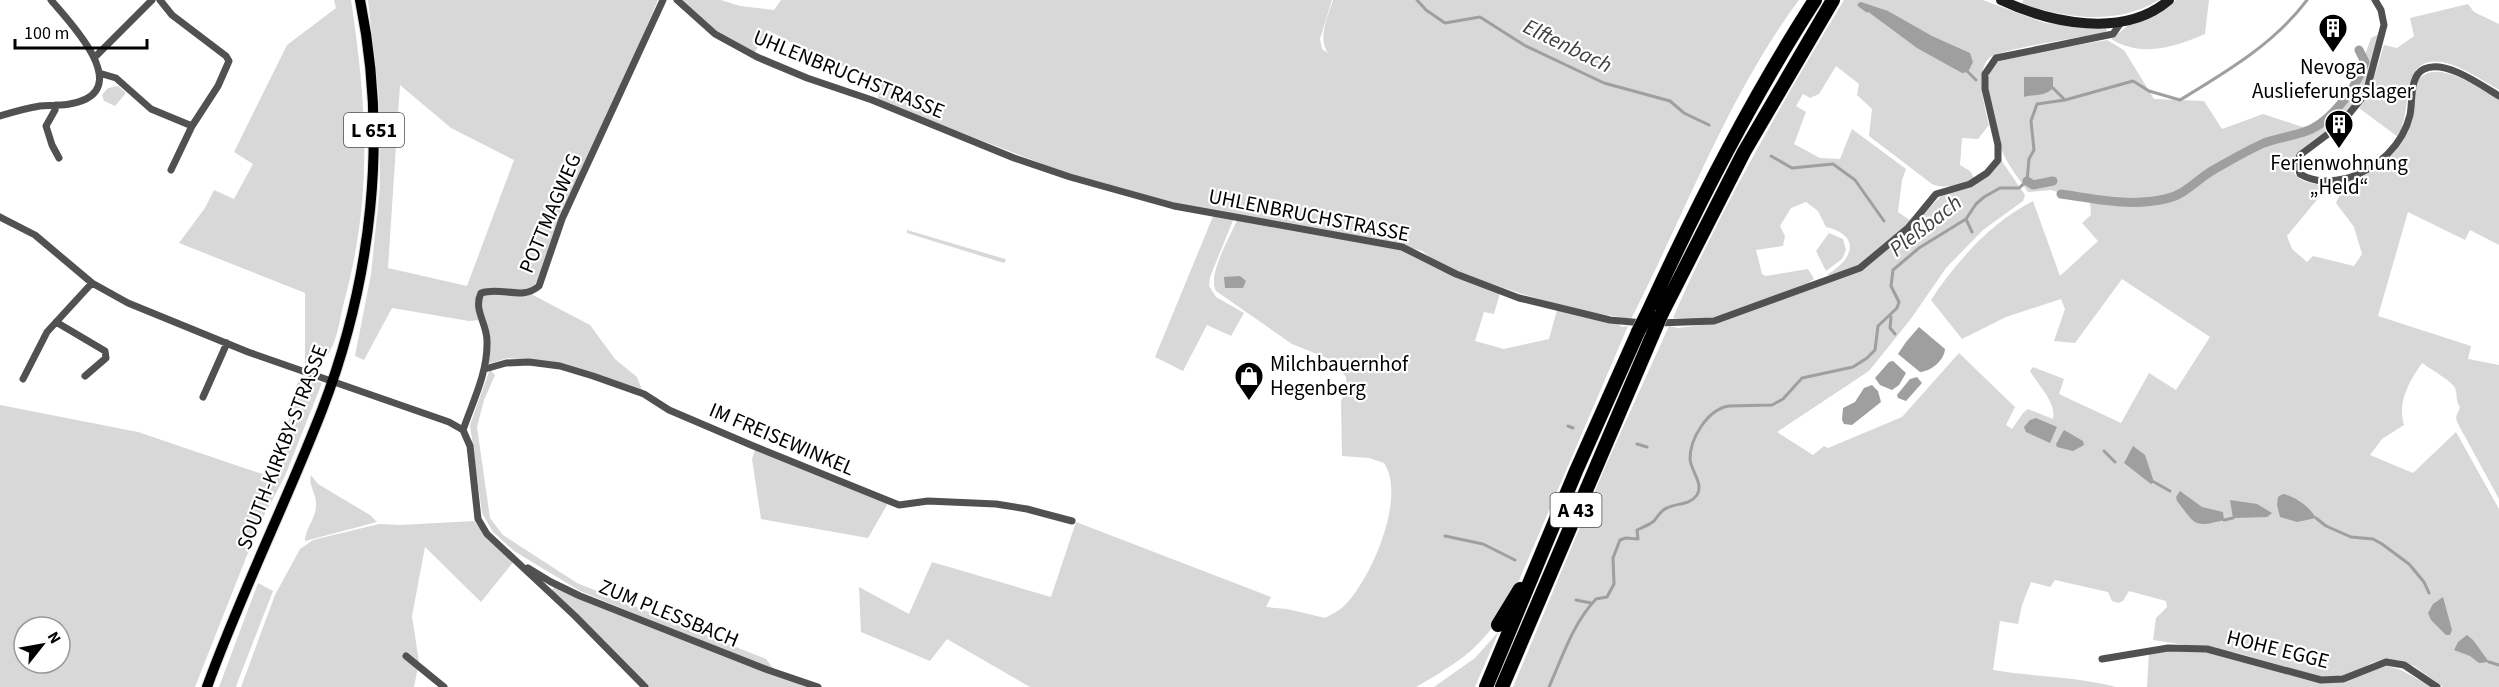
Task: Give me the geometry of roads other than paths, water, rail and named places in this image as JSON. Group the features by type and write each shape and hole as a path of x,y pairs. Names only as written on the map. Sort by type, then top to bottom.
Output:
{"highway":[{"name":"A 43","path":"1486,687 1536,565 1681,239 1731,143 1815,0"},
{"name":"A 43","path":"1502,687 1662,313 1744,152 1833,0"},
{"path":"1498,625 1536,565"}],"main road":[{"name":"SOUTH-KIRKBY-STRASSE","path":"207,687 222,645 310,438 331,382 348,330 361,276 371,204 374,119 368,48 360,0"},
{"path":"2001,0 2053,18 2075,22 2122,21 2148,14 2169,0"}],"street":[{"path":"0,116 38,106 56,105 88,98 96,88 99,73 94,57 51,0"},
{"path":"94,57 152,0"},
{"path":"160,0 172,15 226,56 229,61 218,86 192,126 189,137 171,170"},
{"name":"POTTMAGWEG","path":"463,430 485,369 486,328 479,314 477,301 481,293 492,290 519,294 532,292 539,286 562,219 663,0"},
{"name":"UHLENBRUCHSTRASSE","path":"677,0 716,34 757,57 807,78 872,100 1014,158 1070,177 1174,206 1402,247 1468,279 1519,298 1571,312 1630,322 1672,323 1702,323 1726,317 1850,272 1872,260 1908,228 1936,194 1970,184 1988,173 1998,160 1998,145 1985,89 1985,74 1991,63 2004,55 2113,34 2122,21"},
{"path":"2375,0 2381,10 2384,25 2366,93 2340,125 2300,155 2297,164 2300,174 2309,179 2334,181 2352,177 2383,159 2402,136 2410,115 2415,77 2423,69 2437,67 2454,71 2499,96"},
{"path":"99,73 116,78 151,109 192,126"},
{"path":"56,105 56,110 46,126 59,158"},
{"path":"0,217 35,235 92,283 128,303 331,382 449,422 463,430 470,446 478,519 487,534 623,663 645,687"},
{"path":"23,379 47,332 92,283"},
{"path":"56,322 105,351 106,358 85,376"},
{"path":"203,397 227,343"},
{"name":"IM FREISEWINKEL","path":"485,369 506,363 529,362 560,366 593,376 645,394 669,410 751,446 899,505 928,501 987,503 1027,508 1072,521"},
{"name":"ZUM PLESSBACH","path":"514,558 565,589 746,662 818,687"},
{"name":"HOHE EGGE","path":"2103,659 2168,648 2207,649 2313,678 2333,680 2343,679 2386,662 2404,665 2437,687"},
{"path":"406,656 444,687"}],"waterway":[{"name":"Elftenbach","path":"1417,0 1426,10 1445,23 1480,17 1524,45 1604,83 1670,101 1684,113 1709,125"},
{"name":"Pleßbach","path":"1549,687 1581,619 1596,599 1607,597 1614,584 1613,558 1620,540 1638,539 1637,530 1654,521 1663,510 1691,501 1697,495 1699,486 1691,464 1691,451 1693,442 1707,419 1721,408 1729,406 1772,405 1783,399 1802,378 1853,367 1867,358 1875,350 1878,326 1897,308 1899,302 1891,286 1893,270 1919,248 1966,219 1984,197 2000,188 2019,188 2027,181 2029,159 2034,150 2031,121 2037,104 2065,100 2133,81 2149,91 2180,100 2232,68 2264,44 2294,16 2307,0"},
{"path":"1859,5 1867,11"},
{"path":"2061,194 2139,202 2165,199 2179,194 2209,173 2264,143 2307,131 2320,124 2341,104 2358,79 2365,62 2359,50"},
{"path":"1968,72 1976,80"},
{"path":"2053,88 2064,99"},
{"name":"Elftenbach","path":"1771,156 1792,168 1833,164 1855,180 1884,221"},
{"path":"2027,181 2033,185 2053,181"},
{"path":"1966,219 1972,232"},
{"path":"1891,317 1890,328 1895,334"},
{"path":"1568,426 1573,428"},
{"path":"1637,444 1647,447"},
{"path":"2104,451 2115,462"},
{"path":"2154,482 2170,491"},
{"path":"2224,520 2233,518"},
{"path":"2316,518 2326,526 2351,537 2373,539 2382,544 2409,564 2424,582 2429,593"},
{"path":"1445,536 1483,544 1515,560"},
{"path":"1576,600 1591,603"},
{"path":"2489,662 2499,665"}],"place":[{"name":"Nevoga Auslieferungslager","path":"2333,54"},
{"name":"Ferienwohnung „Held“","path":"2339,150"},
{"name":"Milchbauernhof Hegenberg","path":"1249,402"}]}
